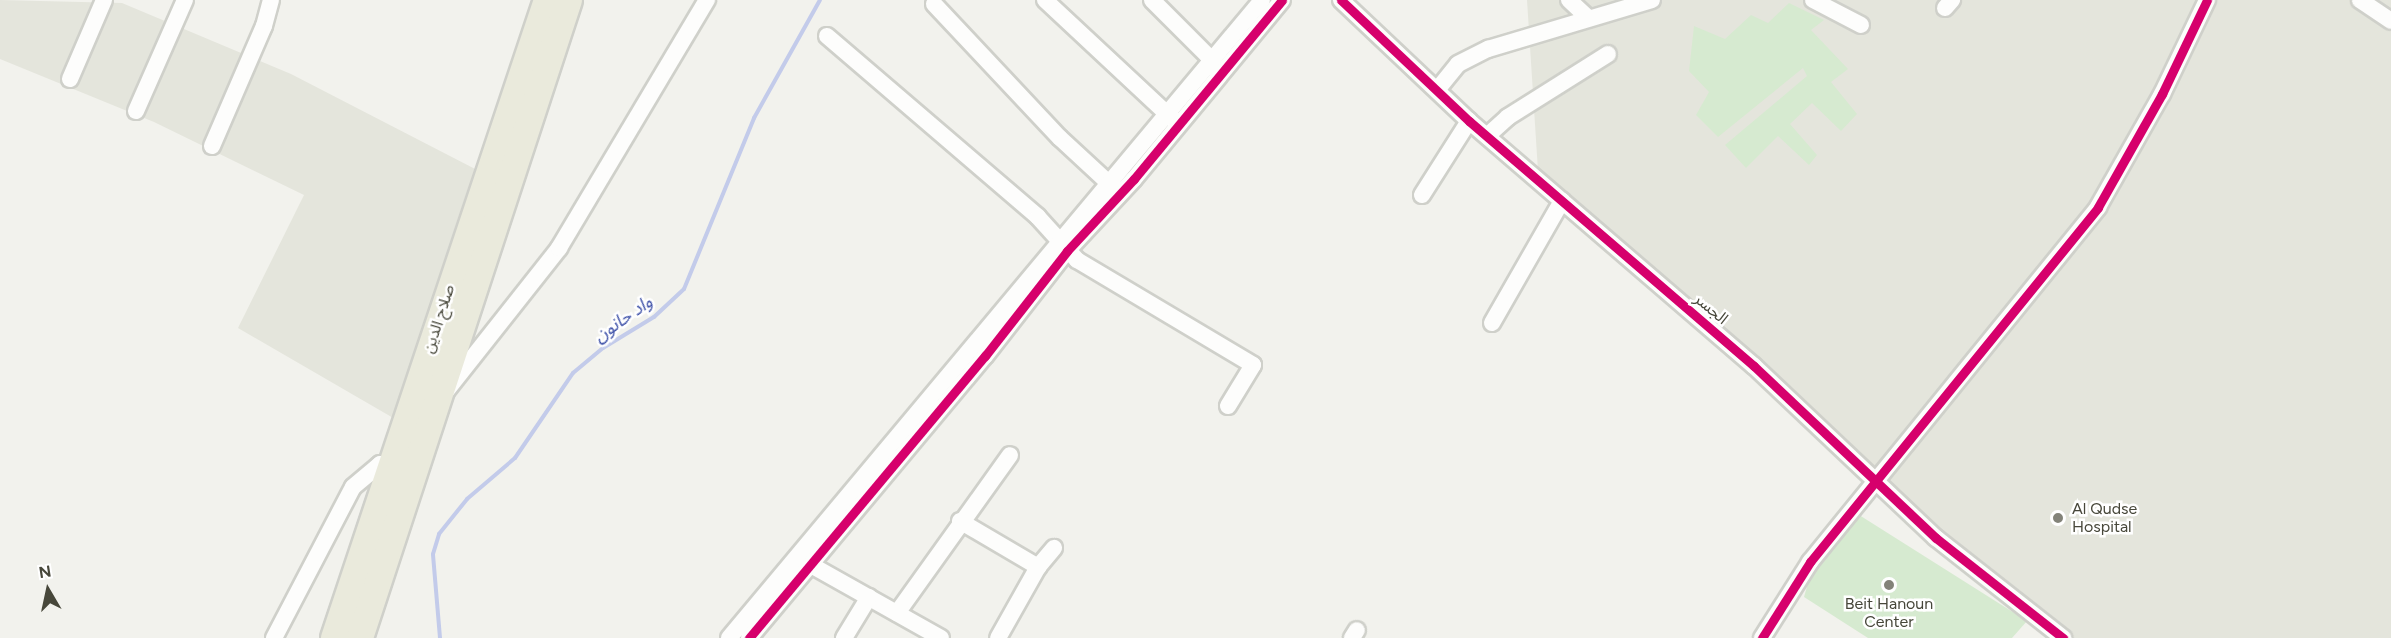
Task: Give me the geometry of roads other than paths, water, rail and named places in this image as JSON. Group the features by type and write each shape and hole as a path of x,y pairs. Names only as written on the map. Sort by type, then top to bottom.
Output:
{"highway":[{"name":"صلاح الدين","path":"334,638 547,0"},
{"name":"صلاح الدين","path":"360,638 569,0"}],"street":[{"path":"70,78 104,0"},
{"path":"135,111 185,0"},
{"path":"212,146 264,26 271,0"},
{"path":"436,402 559,248 707,0"},
{"path":"1045,0 1172,120"},
{"path":"1152,0 1208,56 1214,68"},
{"path":"729,638 1172,120 1214,68 1262,0"},
{"path":"1214,68 1282,0"},
{"name":"الجسر","path":"1341,0 1469,122 1754,366 1875,481 1977,572 2063,638"},
{"path":"1569,0 1587,17"},
{"path":"1437,90 1458,64 1488,49 1587,17 1652,0"},
{"path":"1813,0 1861,25"},
{"path":"1762,638 1810,562 2098,207 2162,94 2207,0"},
{"path":"2360,0 2391,21"},
{"path":"934,4 1114,189"},
{"path":"827,36 1064,246 1253,365 1228,406"},
{"path":"1487,136 1508,117 1608,54"},
{"path":"1422,195 1469,122"},
{"path":"1492,323 1562,201"},
{"path":"748,638 985,356 1064,246"},
{"path":"897,613 960,521 1010,455"},
{"path":"274,638 353,487 380,464 391,466"},
{"path":"960,521 1038,567"},
{"path":"998,638 1038,567 1054,548"},
{"path":"811,565 941,638"},
{"path":"844,638 869,597"}],"waterway":[{"name":"واد حانون","path":"440,638 433,554 439,534 467,499 515,458 573,373 603,348 654,317 684,289 754,118 820,0"}],"place":[{"name":"Al Qudse Hospital","path":"2058,518"},
{"name":"Beit Hanoun Center","path":"1889,585"}]}
